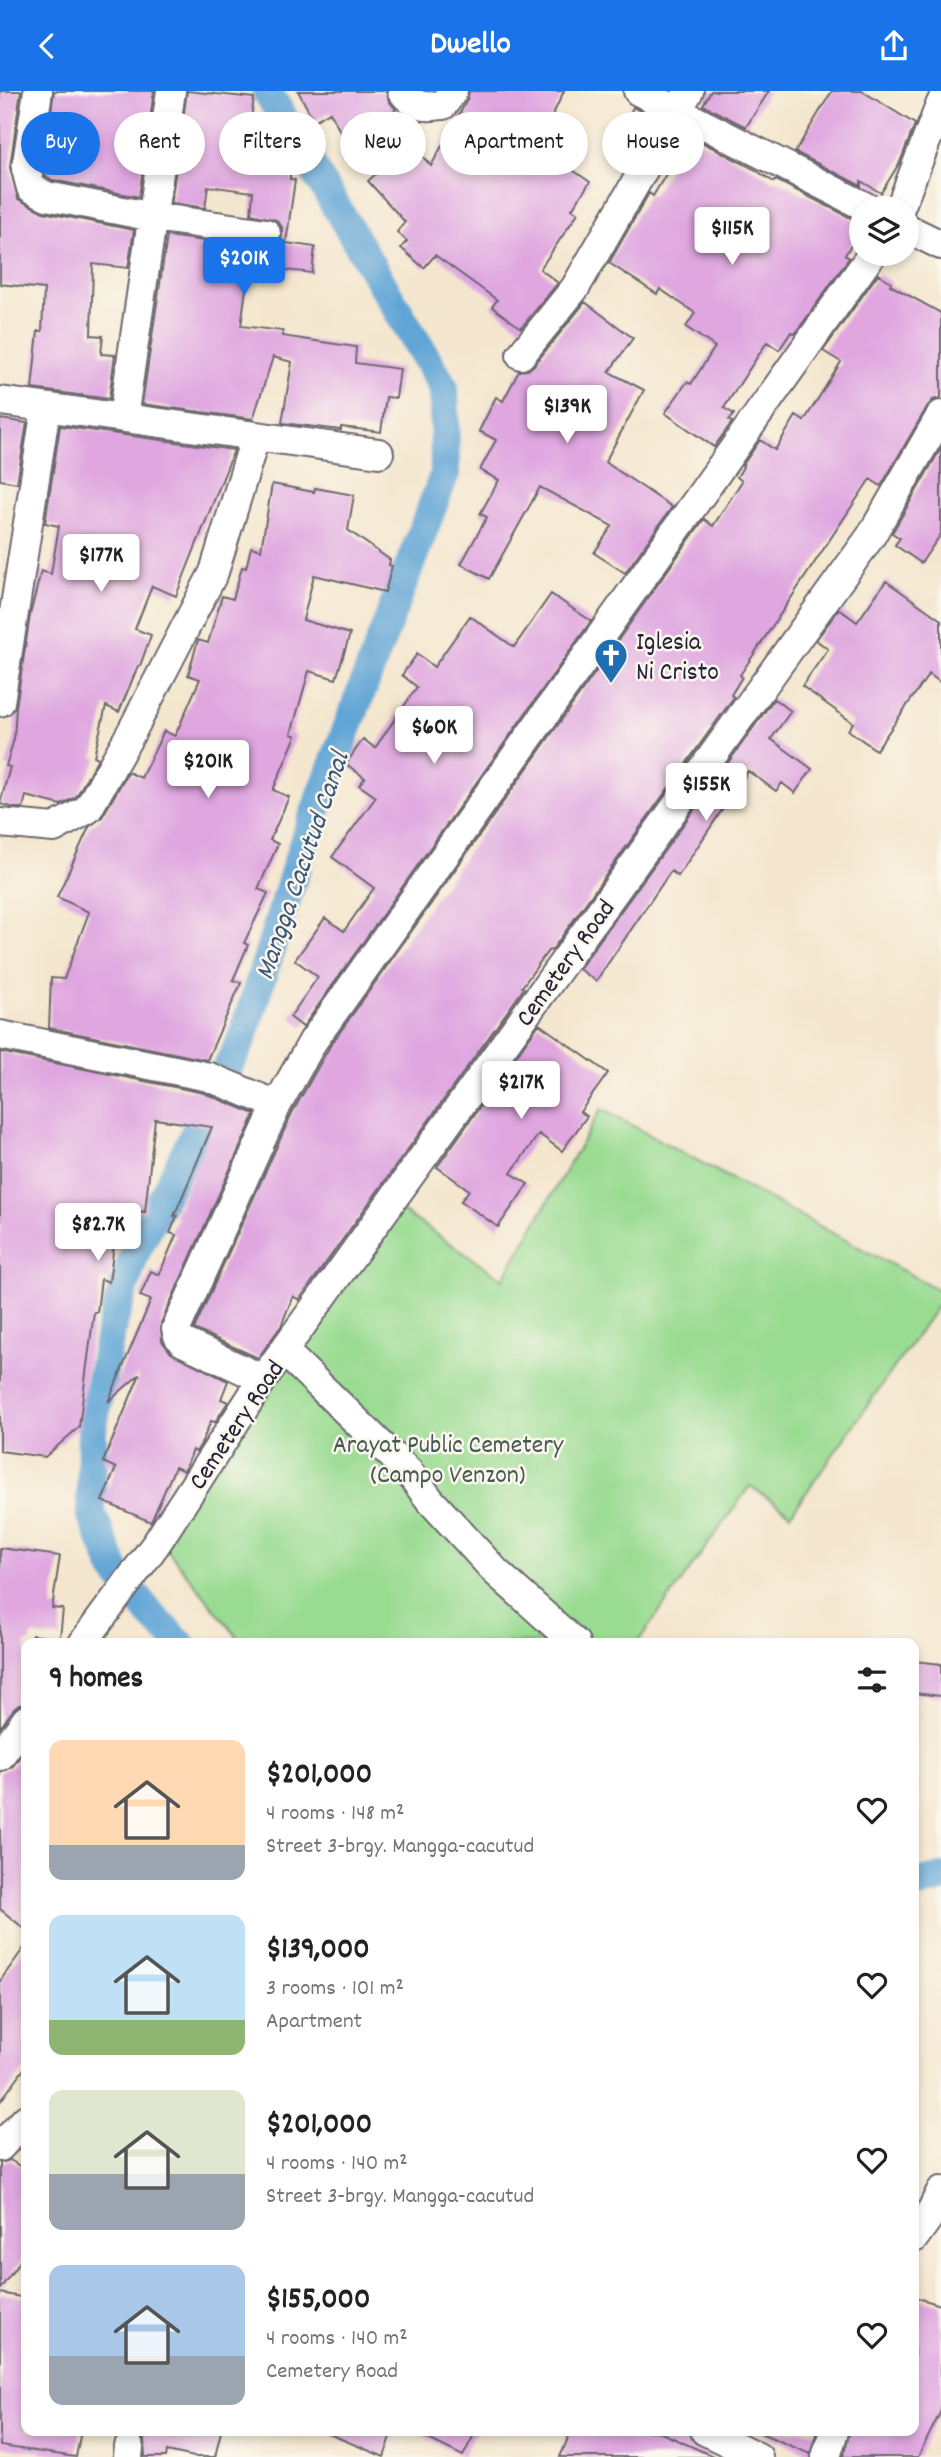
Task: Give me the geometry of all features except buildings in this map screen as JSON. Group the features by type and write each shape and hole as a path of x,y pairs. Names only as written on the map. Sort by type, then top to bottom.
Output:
{"street":[{"path":"38,91 26,169 31,188 47,195 153,217 266,233"},
{"path":"123,418 171,91"},
{"path":"402,91 410,102 423,108 443,105 453,91"},
{"path":"638,91 683,100 849,197"},
{"path":"521,355 575,288 683,100"},
{"path":"905,196 941,103"},
{"path":"919,234 941,245"},
{"path":"263,1379 183,1342 176,1329 277,1105 313,1041 863,266"},
{"path":"0,401 379,453"},
{"path":"0,702 46,408"},
{"name":"Cemetery Road","path":"87,1638 149,1553 263,1379 871,536 941,415"},
{"path":"0,823 54,828 88,809 132,731 214,572 255,437"},
{"path":"0,1035 209,1077 277,1105"},
{"path":"284,1351 408,1471 430,1500 496,1572 569,1638"},
{"path":"0,1756 21,1727"},
{"path":"0,2147 21,2124"},
{"path":"919,2232 928,2220 941,2190"},
{"path":"715,2436 758,2457"},
{"path":"826,2457 832,2436"}],"green space":[{"name":"Arayat Public Cemetery (Campo Venzon)","path":"601,1109 941,1291 941,1301 791,1514 750,1486 641,1638 238,1638 160,1541 396,1207 503,1279"}],"waterway":[{"name":"Mangga Cacutud Canal","path":"175,1638 151,1615 115,1570 91,1513 92,1430 110,1333 134,1255 242,1039 306,836 445,473 444,388 267,91"},
{"name":"Mangga Cacutud Canal","path":"919,1884 941,1878"}],"place":[{"name":"Iglesia Ni Cristo","path":"611,685"}]}
